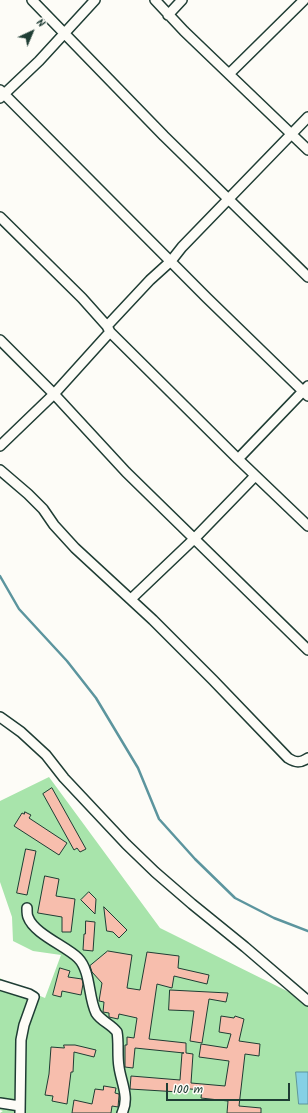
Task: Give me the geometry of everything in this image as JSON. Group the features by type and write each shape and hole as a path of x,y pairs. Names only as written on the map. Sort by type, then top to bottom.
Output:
{"street":[{"path":"32,0 164,136 308,277"},
{"path":"95,0 39,61 1,94 207,298 306,391 238,459"},
{"path":"155,0 168,15 308,150"},
{"path":"168,15 182,0"},
{"path":"230,74 304,0"},
{"path":"0,446 54,394 150,280 171,261 182,247 308,117"},
{"path":"0,217 61,277 109,329 238,459 308,526"},
{"path":"0,340 54,394 126,472 308,650"},
{"path":"0,470 28,494 43,509 75,548 213,680 288,758 295,762 301,762 308,758"},
{"path":"130,599 194,539 255,476"},
{"path":"0,717 21,732 46,755 64,778 126,844 155,872 308,1001"},
{"path":"27,908 28,918 44,935 73,953 79,959 84,967 96,1013 117,1032 119,1067 126,1097 126,1102 122,1113"},
{"path":"0,985 34,997 24,1025 21,1040 20,1109 0,1102"}],"green space":[{"path":"49,777 160,928 293,994 308,1006 308,1113 0,1113 3,1111 0,1110 0,978 6,982 45,998 61,955 33,951 13,941 12,917 0,882 0,801"}],"water":[{"path":"296,1072 308,1072 308,1104 299,1104"}],"building":[{"path":"52,788 86,849 80,852 77,848 74,850 43,794"},
{"path":"25,812 31,815 29,818 67,843 59,855 14,826 22,813 24,814"},
{"path":"26,849 36,851 27,895 17,893"},
{"path":"45,876 59,879 56,896 75,899 71,932 62,932 62,917 38,913"},
{"path":"89,892 96,899 95,914 81,900"},
{"path":"104,907 127,930 119,938 113,932 107,931"},
{"path":"86,921 95,922 93,951 83,950"},
{"path":"108,951 132,955 127,988 140,990 147,952 179,956 178,968 209,975 207,984 174,976 172,988 157,984 149,1039 186,1043 186,1053 193,1054 191,1083 225,1086 229,1061 199,1057 201,1044 227,1048 231,1034 219,1032 221,1016 234,1018 235,1016 244,1019 239,1041 260,1044 259,1056 245,1054 239,1106 261,1108 261,1113 227,1113 228,1101 201,1098 202,1090 179,1088 179,1092 130,1089 131,1076 180,1080 182,1053 184,1053 135,1048 133,1068 125,1067 125,1045 127,1045 127,1037 134,1038 137,1018 119,1014 118,1019 109,1017 109,1013 103,1012 104,1002 99,1001 102,983 92,972 90,966"},
{"path":"60,968 70,971 68,977 82,979 83,984 81,995 62,991 61,997 53,995"},
{"path":"170,990 228,993 226,1002 209,999 202,1043 190,1041 194,1011 169,1010"},
{"path":"64,1045 75,1045 96,1050 94,1057 74,1052 73,1072 71,1072 67,1104 52,1101 53,1096 45,1095 49,1074 51,1047 64,1048"},
{"path":"104,1086 116,1088 115,1093 119,1094 118,1107 112,1106 111,1113 72,1113 74,1100 92,1104 95,1089 103,1090"}],"waterway":[{"path":"0,576 19,609 67,661 96,698 138,768 159,819 195,859 235,898 274,918 308,931"}]}
